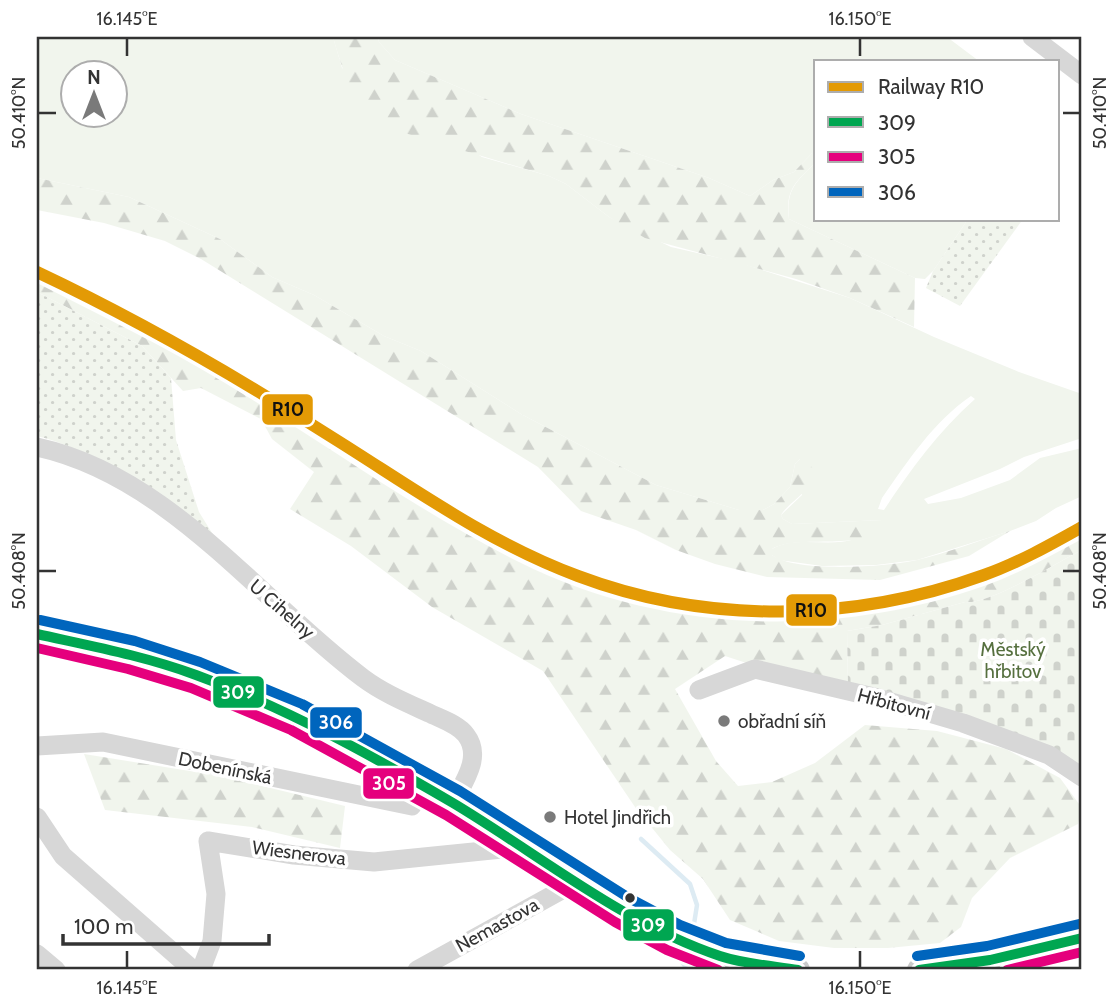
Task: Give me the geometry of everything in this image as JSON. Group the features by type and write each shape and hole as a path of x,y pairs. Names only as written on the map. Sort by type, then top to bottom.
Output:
{"main road":[{"path":"37,634 132,655 196,675 250,697 309,724 453,803 622,910 674,938 722,957 798,970"},
{"path":"919,970 990,960 1082,938"}],"street":[{"path":"1032,37 1082,75"},
{"name":"U Cihelny","path":"37,447 90,463 128,482 161,504 366,680 466,734 471,747 472,766 453,803"},
{"name":"Hřbitovní","path":"699,690 755,669 878,698 963,723 1049,755 1082,777"},
{"name":"Dobenínská","path":"37,746 103,743 412,806"},
{"path":"37,817 63,856 193,970"},
{"name":"Wiesnerova","path":"201,970 212,940 216,894 208,841 294,855 374,862 523,848"},
{"name":"Nemastova","path":"417,970 578,881"},
{"path":"37,954 56,970"}],"green space":[{"path":"37,37 333,37 342,68 482,157 549,176 566,184 609,217 671,247 737,262 850,298 934,337 1019,372 1082,394 1082,438 1024,457 924,499 928,504 961,498 1010,480 1040,458 1082,448 1082,496 1036,521 917,560 876,565 822,566 779,560 772,555 772,549 781,545 855,539 882,520 792,524 783,519 781,515 802,495 800,459 795,464 790,487 774,504 763,510 739,510 656,485 521,414 421,351 384,336 314,295 272,277 220,239 129,197 37,178","holes":["971,396 975,399 949,424 926,452 884,510 878,509 882,498 922,443 957,406"]},
{"path":"333,37 378,37 379,42 395,60 521,114 709,178 750,196 773,180 794,172 814,151 814,164 793,187 789,200 789,219 915,278 914,327 850,298 796,279 645,238 609,217 566,184 549,176 398,131 371,114 354,92 342,67"},
{"path":"378,37 947,37 978,60 814,60 814,151 794,172 773,180 750,196 709,178 521,114 395,60 379,42"},
{"path":"814,164 814,220 967,220 933,271 925,279 915,278 789,219 791,193"},
{"path":"37,178 129,197 220,239 272,277 314,295 384,336 421,351 521,414 656,485 739,510 763,510 774,504 790,487 795,464 800,459 811,466 813,480 786,508 781,515 783,519 792,524 882,520 887,524 878,533 865,538 798,542 772,549 772,555 784,561 842,567 903,563 1010,531 969,556 880,580 767,577 715,564 676,550 636,530 581,511 538,467 201,259 165,241 104,223 37,210"},
{"path":"967,220 1022,220 960,306 926,288 933,271"},
{"path":"37,283 202,369 407,499 481,542 574,586 631,604 690,615 749,621 808,621 868,615 927,603 984,586 1082,539 1082,550 1024,582 990,597 882,625 847,631 848,687 783,675 725,656 675,689 716,761 738,786 772,782 815,763 865,725 937,731 1006,749 1060,778 1082,808 1078,824 1010,858 972,898 961,927 940,943 888,948 834,948 779,941 730,920 703,879 670,850 635,807 543,671 432,607 351,546 290,509 314,472 272,439 261,419 201,388 183,391 142,346 37,292"},
{"path":"37,292 142,346 171,378 176,440 199,512 217,541 109,466 62,444 37,436"},
{"name":"Městský hřbitov","path":"1082,550 1082,766 1029,741 848,687 847,631 882,625 990,597 1024,582"},
{"path":"84,754 221,776 345,806 340,848 252,827 105,810"}],"waterway":[{"path":"641,839 690,884 697,905 694,924"},
{"path":"678,957 688,970"}],"rail line":[{"name":"R10","path":"37,272 114,310 228,373 484,532 546,563 627,592 729,610 781,612 884,602 935,591 984,575 1034,553 1082,527"}],"transit line":[{"name":"306","path":"40,620 135,641 200,662 302,704 460,791 629,898 680,925 726,943 800,956"},
{"name":"309","path":"37,634 157,662 263,702 328,733 422,785 582,887 649,925 720,956 798,970"},
{"name":"305","path":"37,648 128,669 191,688 291,730 446,815 615,922 667,950 718,970"},
{"name":"306","path":"917,956 987,946 1079,924"},
{"name":"309","path":"919,970 990,960 1082,938"},
{"name":"305","path":"1007,970 1082,952"}],"place":[{"name":"obřadní síň","path":"724,721"},
{"name":"Hotel Jindřich","path":"550,817"}]}
